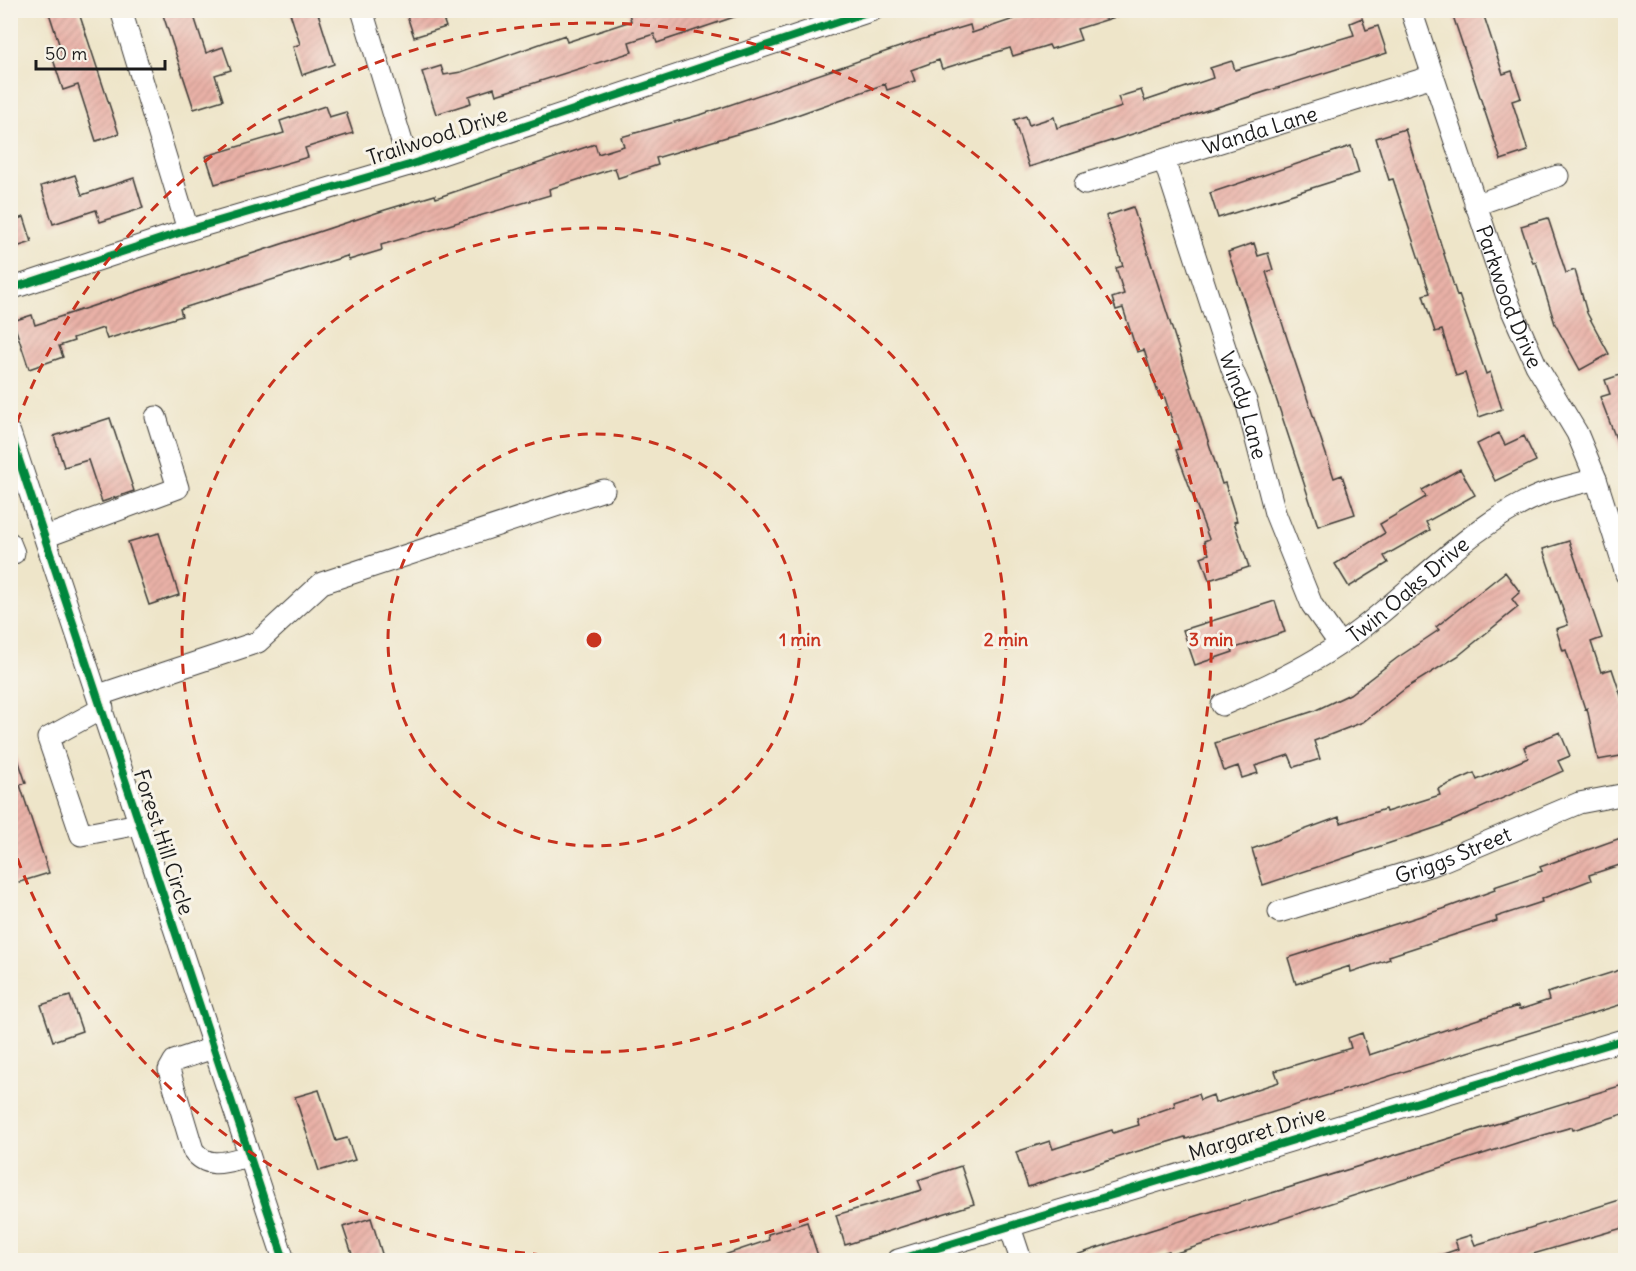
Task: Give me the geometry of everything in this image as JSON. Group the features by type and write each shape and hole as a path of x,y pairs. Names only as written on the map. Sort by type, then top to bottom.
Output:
{"street":[{"path":"121,10 188,230"},
{"path":"362,10 409,165"},
{"name":"Trailwood Drive","path":"10,289 188,230 409,165 873,10"},
{"name":"Parkwood Drive","path":"1411,10 1510,306 1536,364 1577,433 1596,479 1626,574"},
{"name":"Wanda Lane","path":"1085,184 1433,76"},
{"name":"Windy Lane","path":"1164,160 1232,369 1246,401 1275,513 1312,605 1339,643"},
{"path":"1475,205 1558,176"},
{"path":"45,537 178,488 156,417"},
{"name":"Forest Hill Circle","path":"10,434 15,463 45,537 101,702 139,824 284,1260"},
{"name":"Twin Oaks Drive","path":"1222,705 1300,669 1360,629 1456,549 1510,511 1544,493 1596,479"},
{"path":"139,824 81,835 48,738 101,702 258,642 322,583 604,490"},
{"name":"Griggs Street","path":"1279,912 1435,864 1579,803 1626,794"},
{"name":"Margaret Drive","path":"898,1260 1626,1039"},
{"path":"213,1048 174,1061 169,1070 193,1150 201,1160 214,1164 249,1156"},
{"path":"1010,1227 1021,1260"}],"building":[{"path":"48,10 78,10 119,134 96,141 78,85 63,90 53,59 63,56"},
{"path":"176,10 192,10 206,53 223,47 231,70 215,75 223,100 194,109 163,15"},
{"path":"289,10 317,10 334,64 302,75 293,47 300,44"},
{"path":"405,10 440,10 446,27 414,37"},
{"path":"628,10 745,10 746,13 657,43 654,34 629,42 632,52 496,95 494,88 469,96 471,103 436,114 422,72 441,66 444,75 461,72 565,35 567,42 631,21"},
{"path":"1041,10 1125,10 1125,14 1077,29 1081,40 1051,49 1049,45 1013,56 1010,48 942,69 939,60 911,70 915,81 887,90 885,84 774,123 656,158 658,165 618,178 615,168 549,189 550,195 381,245 382,250 349,260 347,256 180,309 182,316 107,339 103,328 73,338 74,341 59,346 63,357 29,369 13,321 32,315 35,325 385,210 435,195 436,198 595,144 598,154 624,146 621,137 703,114 917,41 970,25 972,33"},
{"path":"1451,10 1482,10 1503,74 1512,71 1521,98 1512,101 1528,151 1501,160"},
{"path":"1362,18 1366,30 1378,26 1387,53 1029,167 1014,120 1026,116 1029,125 1054,117 1057,128 1122,107 1118,97 1141,90 1145,101 1213,78 1210,68 1232,61 1235,70 1354,35 1350,23"},
{"path":"325,106 329,117 346,112 353,133 305,148 308,157 215,184 206,156 284,133 280,121"},
{"path":"1405,129 1457,296 1459,295 1486,374 1490,372 1502,409 1479,417 1465,373 1456,376 1442,330 1435,332 1423,295 1430,293 1393,179 1389,180 1376,138"},
{"path":"1351,146 1359,173 1218,218 1210,193"},
{"path":"75,175 82,195 134,178 143,208 100,222 96,210 53,224 41,186"},
{"path":"1133,207 1222,484 1225,483 1237,521 1234,522 1249,567 1209,580 1201,557 1209,554 1204,541 1209,539 1176,450 1181,448 1164,395 1159,396 1144,350 1137,352 1123,308 1116,310 1112,298 1124,294 1116,268 1123,266 1106,216"},
{"path":"24,217 32,242 10,249 10,221"},
{"path":"1548,218 1566,273 1575,270 1587,313 1609,354 1580,370 1555,324 1536,262 1533,263 1521,226"},
{"path":"1254,243 1258,256 1268,253 1273,270 1266,272 1287,338 1334,478 1342,475 1355,514 1318,526 1228,252"},
{"path":"1626,373 1626,456 1623,457 1600,397 1610,394 1605,380"},
{"path":"110,418 134,491 102,502 88,460 64,467 54,436"},
{"path":"1499,433 1505,445 1524,436 1536,461 1495,481 1477,444"},
{"path":"1460,469 1475,495 1426,522 1430,530 1384,556 1388,563 1349,587 1335,564 1385,533 1380,524 1426,497 1422,490"},
{"path":"159,533 179,595 149,605 128,542"},
{"path":"1569,541 1602,638 1591,642 1601,672 1612,669 1626,711 1626,755 1598,760 1587,708 1585,709 1566,650 1563,651 1556,629 1568,625 1543,549"},
{"path":"1505,572 1520,592 1512,599 1518,607 1458,656 1406,688 1363,722 1314,741 1320,759 1294,767 1289,755 1255,766 1258,773 1242,778 1238,766 1224,771 1215,743 1314,711 1350,694 1439,630 1436,627"},
{"path":"1275,601 1285,632 1232,649 1233,652 1195,665 1183,630"},
{"path":"1560,732 1570,756 1558,761 1563,771 1441,826 1263,885 1252,849 1339,817 1341,823 1440,795 1438,789 1474,773 1477,780 1528,758 1524,747"},
{"path":"10,744 13,744 26,783 20,785 49,873 10,885"},
{"path":"1626,836 1626,863 1589,875 1591,880 1541,899 1542,902 1496,917 1497,921 1389,956 1390,959 1351,972 1350,966 1296,984 1288,958 1443,909 1495,890 1494,887 1542,871 1540,867"},
{"path":"1626,968 1626,1003 1186,1139 1185,1137 1132,1153 1028,1187 1016,1152 1050,1141 1053,1149 1112,1130 1113,1133 1139,1125 1137,1119 1175,1106 1174,1102 1198,1094 1200,1100 1213,1095 1215,1103 1279,1082 1275,1071 1351,1048 1348,1038 1362,1033 1369,1055 1518,1006 1519,1010 1549,1000 1547,993"},
{"path":"70,996 82,1031 53,1041 41,1005"},
{"path":"1626,1084 1626,1113 1573,1130 1572,1127 1523,1141 1170,1255 1169,1251 1140,1260 1067,1260 1067,1258 1148,1231"},
{"path":"319,1090 336,1141 347,1138 355,1160 319,1171 295,1097"},
{"path":"961,1166 974,1204 845,1245 836,1215 922,1190 918,1180"},
{"path":"1626,1198 1626,1227 1513,1260 1432,1260 1432,1258 1458,1249 1455,1240 1471,1235 1475,1245"},
{"path":"371,1218 383,1257 373,1260 354,1260 343,1227"},
{"path":"807,1222 818,1256 803,1260 715,1260 715,1258 769,1240 768,1234"}],"cycle path":[{"path":"10,289 188,230 409,165 873,10"},
{"path":"10,433 284,1260"},
{"path":"898,1260 1626,1039"}]}
